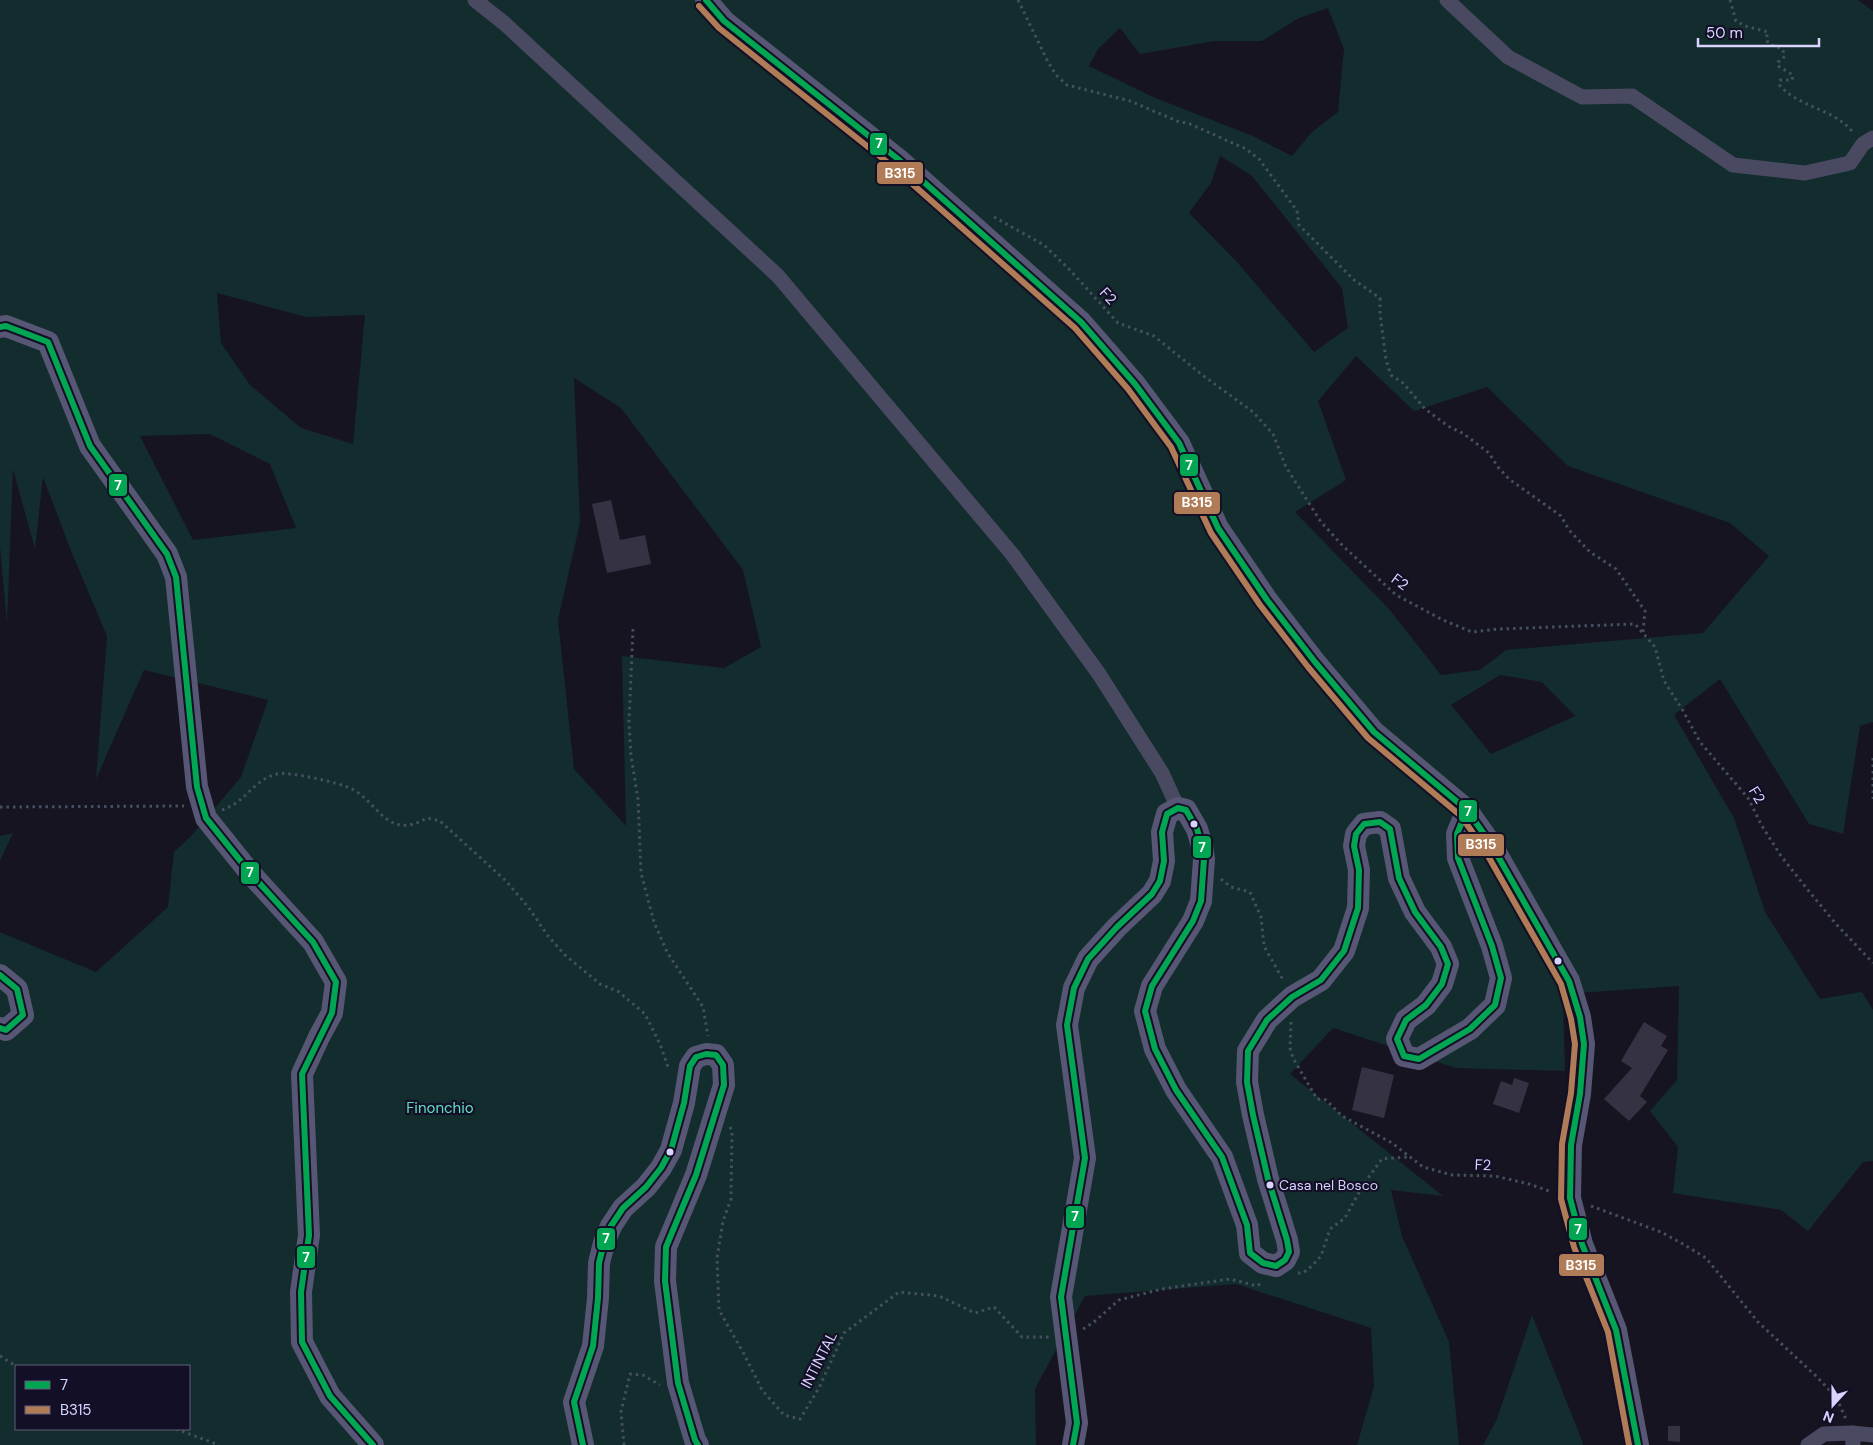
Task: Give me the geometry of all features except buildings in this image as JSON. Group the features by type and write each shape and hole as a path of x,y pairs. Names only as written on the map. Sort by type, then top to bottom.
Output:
{"street":[{"path":"475,0 504,22 778,276 1012,554 1099,674 1162,773 1178,808"},
{"path":"706,0 724,21 898,159 1081,322 1135,384 1179,443 1218,528 1267,600 1315,662 1374,732 1466,810 1491,844 1561,966 1569,982 1580,1017 1584,1044 1580,1094 1571,1145 1570,1198 1582,1244 1616,1330 1638,1445"},
{"path":"1447,0 1508,57 1582,97 1632,96 1733,165 1805,173 1850,163 1868,141"},
{"path":"0,327 6,326 48,342 90,446 168,554 176,577 197,787 206,818 250,874 313,942 336,982 332,1013 318,1037 302,1074 309,1235 301,1292 302,1342 330,1396 374,1445"},
{"path":"1073,1445 1077,1423 1061,1297 1085,1158 1068,1025 1074,988 1088,959 1117,927 1152,894 1160,880 1164,862 1162,832 1167,814 1178,808 1186,810 1197,829 1204,859 1201,901 1193,921 1152,986 1145,1011 1155,1049 1176,1090 1222,1157 1247,1224 1250,1252 1263,1263 1276,1266 1285,1260 1289,1252 1268,1179 1253,1115 1247,1082 1248,1051 1267,1020 1292,997 1321,980 1344,952 1358,908 1359,870 1354,846 1356,834 1364,824 1380,822 1390,829 1399,878 1415,912 1441,947 1448,964 1442,984 1426,1004 1406,1020 1397,1039 1404,1056 1418,1059 1470,1029 1495,1005 1501,978 1492,946 1458,858 1457,834 1466,810"},
{"path":"0,975 17,989 23,1015 6,1030 0,1028"},
{"path":"583,1445 574,1402 593,1346 598,1298 599,1263 604,1243 611,1226 623,1208 646,1187 671,1150 684,1103 690,1066 696,1057 706,1054 716,1056 723,1065 724,1085 696,1174 666,1246 665,1281 678,1383 694,1440 698,1445"},
{"path":"1808,1445 1824,1434 1852,1439 1873,1435"}],"path":[{"path":"1018,0 1056,76 1067,84 1130,101 1190,124 1246,149 1259,159 1296,211 1299,225 1354,280 1380,298 1386,360 1391,374 1403,383 1425,409 1448,426 1464,434 1489,454 1510,479 1561,516 1569,530 1590,552 1616,569 1644,610 1642,631 1646,637"},
{"path":"1730,0 1736,20 1745,26 1768,32 1766,39 1769,44 1782,49 1785,55 1784,59 1778,62 1778,66 1793,75 1792,80 1780,80 1780,86 1796,99 1843,122 1851,130 1851,138 1865,134 1868,141"},
{"name":"F2","path":"993,216 1044,246 1069,269 1118,323 1154,336 1201,374 1253,412 1273,434 1286,467 1321,522 1343,546 1396,595 1443,620 1472,632 1499,628 1635,624 1655,648 1664,680 1700,742 1748,798 1776,849 1808,890 1836,924 1873,963"},
{"path":"633,629 629,722 631,756 638,799 641,873 654,922 667,952 703,1007 708,1034 706,1054"},
{"path":"1873,758 1873,800"},
{"path":"0,807 190,806 206,818 236,804 264,779 278,773 332,782 352,789 366,800 382,817 400,826 418,823 427,818 440,821 506,881 565,955 600,984 620,992 645,1014 660,1044 670,1072"},
{"name":"F2","path":"1204,859 1216,874 1231,887 1250,892 1261,917 1264,946 1292,997 1293,1058 1317,1098 1326,1100 1342,1116 1392,1143 1422,1167 1452,1175 1495,1176 1529,1184 1661,1232 1706,1258 1758,1322 1836,1397 1852,1439"},
{"name":"INTINTAL","path":"718,1108 732,1131 731,1200 723,1220 717,1258 718,1310 744,1354 762,1390 784,1415 800,1419 819,1388 844,1333 899,1292 939,1296 975,1312 994,1307 1022,1337 1065,1336 1094,1322 1119,1300 1194,1283 1230,1279 1257,1286 1270,1279"},
{"path":"1294,1274 1303,1273 1321,1256 1330,1229 1345,1218 1363,1185 1382,1159 1408,1157"},
{"path":"0,1356 15,1365"},
{"path":"624,1445 621,1412 630,1374 643,1375 666,1391"},
{"path":"179,1430 219,1445"}],"green space":[{"name":"Finonchio","path":"0,0 1858,0 1873,11 1873,722 1860,726 1843,834 1809,824 1720,679 1674,715 1734,818 1765,912 1820,999 1862,992 1873,1010 1873,1161 1863,1162 1808,1231 1781,1210 1673,1193 1678,1147 1650,1111 1677,1080 1679,986 1563,994 1565,1071 1456,1068 1333,1028 1290,1074 1443,1196 1391,1190 1402,1236 1449,1342 1459,1445 1357,1445 1374,1386 1371,1328 1236,1284 1085,1296 1035,1389 1036,1445 0,1445 0,932 96,972 168,907 174,852 191,836 241,777 268,700 144,670 96,779 107,636 71,551 43,477 35,549 13,469 7,623 0,547","holes":["1328,8 1344,49 1338,112 1312,132 1292,156 1253,136 1153,97 1089,66 1098,49 1120,28 1140,54 1215,41 1262,41 1299,18","1220,156 1251,175 1342,288 1348,328 1314,352 1237,262 1189,213 1211,183","217,293 306,317 365,315 353,444 301,428 250,385 221,343","1356,356 1414,411 1487,387 1568,466 1730,523 1769,556 1703,633 1506,650 1480,670 1441,675 1389,609 1295,512 1346,480 1318,401","574,378 621,408 743,570 761,647 724,668 622,656 626,826 574,769 558,620 580,523","210,434 270,464 296,528 193,540 140,436","1500,675 1542,682 1575,716 1491,754 1451,705"]},
{"path":"13,833 0,861 0,836"},
{"path":"1532,1315 1583,1445 1483,1445 1497,1419"}],"transit line":[{"name":"7","path":"706,0 724,21 898,159 1081,322 1135,384 1179,443 1218,528 1267,600 1315,662 1374,732 1467,810 1491,844 1569,981 1580,1017 1584,1044 1580,1094 1571,1145 1570,1198 1582,1244 1616,1330 1638,1445"},
{"name":"B315","path":"699,6 719,28 892,166 1075,328 1128,389 1171,447 1211,533 1260,605 1308,667 1368,738 1461,816 1484,849 1561,984 1571,1019 1575,1044 1571,1093 1562,1144 1561,1199 1574,1247 1608,1332 1629,1445"},
{"name":"7","path":"0,327 6,326 48,342 90,446 167,554 176,577 197,787 206,818 251,874 313,942 336,982 332,1013 302,1074 309,1235 301,1292 302,1342 330,1396 373,1445"},
{"name":"7","path":"1073,1445 1077,1423 1061,1297 1085,1158 1067,1025 1074,988 1088,959 1117,927 1152,894 1160,881 1164,861 1162,832 1167,814 1178,808 1186,810 1197,829 1204,859 1201,901 1193,921 1152,986 1145,1011 1155,1049 1176,1090 1222,1157 1247,1225 1250,1253 1263,1263 1276,1266 1285,1260 1289,1252 1268,1179 1253,1115 1247,1082 1248,1051 1267,1020 1292,997 1321,980 1344,951 1358,908 1359,870 1354,846 1356,834 1364,824 1380,822 1390,829 1399,878 1415,912 1441,947 1448,964 1442,984 1426,1005 1406,1020 1397,1039 1404,1056 1419,1059 1470,1029 1495,1005 1501,978 1492,946 1458,858 1457,834 1467,810"},
{"name":"7","path":"0,975 17,989 23,1015 6,1030 0,1028"},
{"name":"7","path":"583,1445 574,1402 593,1346 598,1298 599,1263 604,1243 611,1226 623,1208 646,1187 661,1168 671,1150 684,1103 690,1066 696,1057 706,1054 716,1055 723,1065 724,1085 696,1175 666,1247 665,1281 678,1383 698,1445"}],"place":[{"name":"Casa nel Bosco","path":"1270,1185"}]}
